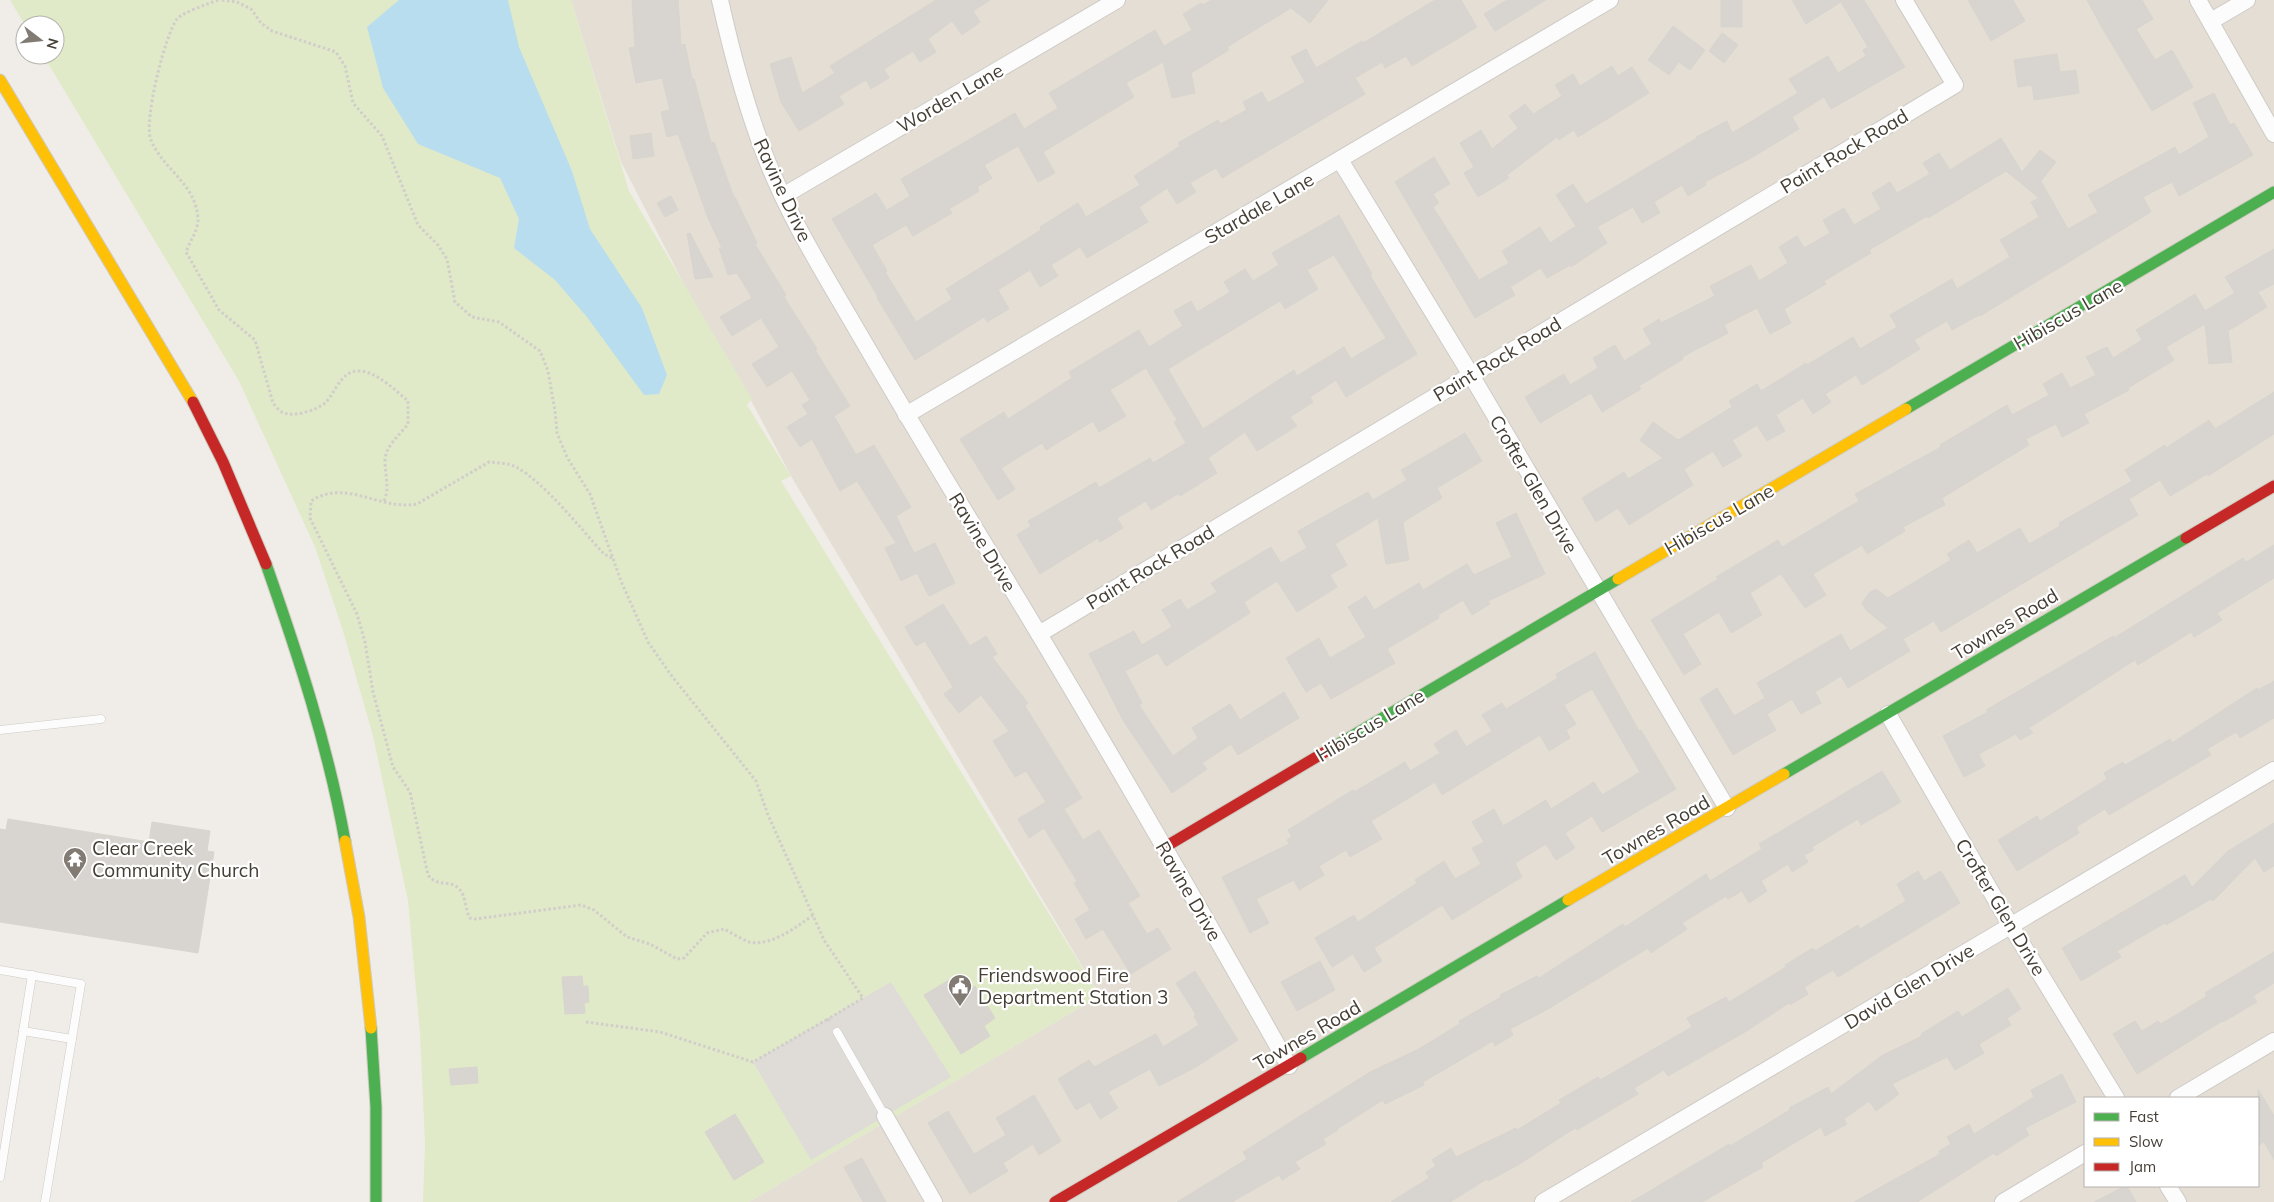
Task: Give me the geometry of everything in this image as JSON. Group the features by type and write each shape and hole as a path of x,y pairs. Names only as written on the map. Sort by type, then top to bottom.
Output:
{"street":[{"name":"Ravine Drive","path":"720,0 740,82 766,160 801,234 906,415 1165,847 1289,1066"},
{"name":"Worden Lane","path":"783,196 1117,0"},
{"name":"Paint Rock Road","path":"1039,634 1955,85 1904,0"},
{"path":"2198,0 2274,134"},
{"path":"2211,21 2247,0"},
{"name":"Stardale Lane","path":"906,415 1611,1"},
{"path":"0,80 169,359 222,460 266,562 292,635 315,711 352,871 371,1012 376,1094 376,1202"},
{"name":"Crofter Glen Drive","path":"1340,160 1471,375 1727,808"},
{"name":"Hibiscus Lane","path":"1165,847 1597,590 2274,192"},
{"name":"Townes Road","path":"1055,1202 2274,486"},
{"name":"Crofter Glen Drive","path":"1888,714 2011,926 2115,1097"},
{"name":"David Glen Drive","path":"1542,1202 2274,770"},
{"path":"2180,1097 2274,1041"},
{"path":"885,1116 934,1202"},
{"path":"2003,1202 2084,1154"},
{"path":"2169,1187 2178,1202"}],"lane":[{"path":"0,730 101,719"},
{"path":"0,970 81,984 45,1202"},
{"path":"0,1177 32,975"},
{"path":"23,1031 72,1039"},
{"path":"837,1032 885,1116"}],"path":[{"path":"218,0 178,18 166,41 149,118 150,139 167,165 191,191 198,222 186,252 219,310 256,340 273,403 284,413 298,414 323,405 342,377 357,370 368,372 408,401 408,424 390,444 385,460 387,492 384,501"},
{"path":"222,0 237,2 251,9 261,23 272,31 336,52 345,66 353,103 382,136 418,225 438,245 446,259 455,302 472,316 499,322 540,351 548,372 554,403 556,433 567,457 590,494 613,559 648,642 671,675 756,781 768,815 824,940 863,998 753,1062 660,1032 586,1022"},
{"path":"613,559 604,554 535,480 514,466 489,462 417,504 407,506 335,491 323,493 312,501 310,518 357,614 365,642 373,692 393,768 410,792 428,875 434,881 458,887 462,891 470,918 475,919 580,905 594,910 627,937 650,944 677,959 684,958 707,933 724,929 748,942 760,942 800,925 813,915"},
{"path":"828,1019 837,1032"}],"shaded area":[{"path":"571,0 2274,0 2274,1202 749,1202 1100,996 791,476 738,376 688,292 621,162"},
{"path":"891,982 951,1077 811,1160 753,1062"}],"green space":[{"path":"10,0 571,0 629,191 752,399 747,405 791,476 781,481 1100,996 749,1202 423,1202 425,1143 420,1033 408,901 373,736 343,631 315,547 239,381 49,65 65,65 65,15 19,15"}],"water":[{"path":"399,0 508,0 519,47 572,171 590,229 642,308 667,375 659,394 644,395 587,317 555,280 514,248 519,219 500,178 418,144 383,88 367,27"}],"building":[{"path":"632,0 678,0 681,45 685,44 692,79 694,79 711,143 714,142 734,198 757,243 755,244 786,295 784,297 817,349 815,350 850,406 834,416 856,455 874,445 911,507 896,516 914,553 935,543 955,583 929,596 917,573 901,581 885,548 896,543 857,481 840,491 812,439 800,447 787,427 808,414 802,405 810,400 792,371 767,387 752,364 779,347 761,318 732,336 720,317 752,298 737,273 728,275 719,248 722,248 708,218 678,134 667,137 661,112 670,110 662,78 636,83 629,48 635,47"},
{"path":"936,0 990,0 973,11 980,22 962,35 952,21 928,39 936,52 920,62 913,51 884,69 889,78 871,89 866,80 839,96 844,104 799,131 781,102 770,64 791,57 802,93 835,73 830,66"},
{"path":"1211,0 1328,0 1310,23 1291,8 1227,47 1229,50 1191,73 1195,93 1172,98 1163,62 1126,83 1134,97 1043,152 1055,173 1038,182 1018,146 984,165 992,178 977,187 979,191 949,209 952,213 913,236 906,225 872,245 887,271 885,272 916,322 952,299 946,289 1041,230 1040,227 1078,203 1086,217 1140,185 1134,176 1180,146 1178,143 1218,120 1220,124 1247,110 1243,102 1262,92 1268,103 1305,82 1291,57 1306,49 1316,68 1362,41 1363,43 1435,0 1461,0 1477,27 1412,66 1406,56 1385,68 1382,62 1355,78 1365,94 1222,178 1216,168 1190,183 1196,192 1177,204 1167,188 1139,207 1148,222 1087,258 1080,247 1051,265 1058,276 1040,287 1030,270 998,290 1009,309 987,322 984,317 915,360 832,219 876,193 887,210 910,196 901,179 1015,113 1024,129 1058,108 1049,93 1155,30 1164,46 1192,30 1183,14 1201,3 1203,5"},
{"path":"1507,0 1546,0 1495,31 1484,14"},
{"path":"1721,0 1742,0 1742,27 1721,27"},
{"path":"1792,0 1864,0 1905,67 1831,109 1824,97 1792,117 1799,129 1751,158 1705,182 1706,185 1688,196 1682,185 1654,202 1660,213 1642,223 1633,207 1597,227 1607,243 1571,267 1570,265 1547,278 1541,268 1510,287 1515,295 1475,318 1395,182 1434,157 1450,184 1433,194 1439,203 1433,207 1479,280 1509,263 1502,251 1540,227 1550,243 1576,226 1556,195 1573,184 1586,204 1696,137 1727,121 1732,133 1798,93 1789,79 1828,56 1838,73 1866,56 1863,50 1868,47 1841,2 1806,24"},
{"path":"1968,0 2013,0 2025,21 1991,41"},
{"path":"2087,0 2142,0 2153,19 2136,29 2155,60 2172,50 2193,87 2152,111"},
{"path":"1673,26 1705,50 1690,70 1679,62 1669,75 1648,60"},
{"path":"1722,33 1738,45 1724,63 1709,51"},
{"path":"2057,54 2060,72 2076,70 2079,93 2034,100 2032,85 2018,87 2014,60"},
{"path":"1612,66 1618,76 1632,67 1649,93 1578,137 1574,130 1559,140 1557,137 1507,175 1509,178 1478,197 1464,173 1474,167 1460,143 1481,130 1492,149 1518,128 1509,116 1525,104 1533,114 1562,96 1555,85 1573,74 1580,86"},
{"path":"2214,93 2230,125 2234,123 2253,155 2179,196 2172,182 2143,197 2151,212 1980,316 1952,330 1947,321 1914,340 1920,349 1862,385 1856,375 1825,394 1831,402 1813,414 1803,398 1776,415 1785,431 1767,441 1757,425 1732,440 1742,456 1723,467 1713,451 1684,469 1693,485 1629,525 1618,508 1596,522 1582,498 1624,472 1628,479 1663,458 1640,440 1653,422 1678,440 1732,407 1729,401 1757,384 1761,391 1853,337 1860,349 1897,327 1890,315 1952,279 1957,289 2010,257 2000,240 2039,217 2031,202 2039,198 2006,171 1928,218 1927,216 1869,250 1871,253 1824,281 1826,284 1784,309 1791,323 1770,334 1757,308 1724,325 1728,333 1682,357 1683,359 1639,386 1641,389 1602,412 1591,393 1540,423 1525,397 1564,374 1570,385 1598,368 1593,358 1615,345 1624,361 1652,344 1643,329 1659,319 1661,323 1715,296 1710,286 1751,265 1759,281 1788,263 1779,247 1797,236 1804,248 1830,233 1823,220 1844,208 1854,225 1881,209 1872,193 1890,182 1897,193 1930,174 1923,163 1939,153 1950,170 2001,138 2022,172 2040,150 2056,162 2041,181 2068,229 2098,212 2088,195 2175,147 2179,155 2209,137 2193,103"},
{"path":"651,133 654,156 633,159 630,136"},
{"path":"671,196 678,210 665,217 657,203"},
{"path":"1339,215 1372,274 1370,275 1417,354 1346,397 1336,380 1310,397 1313,402 1290,417 1297,426 1257,451 1245,432 1208,458 1217,473 1180,496 1178,494 1151,510 1146,501 1117,518 1123,528 1100,542 1098,538 1040,574 1017,535 1031,526 1028,521 1096,482 1099,488 1150,458 1153,463 1186,443 1174,422 1177,420 1146,368 1110,390 1126,416 1099,432 1093,421 1046,450 1042,443 1001,468 1015,489 998,500 960,439 1004,412 1008,419 1072,378 1069,372 1139,330 1149,347 1183,326 1174,311 1191,301 1197,312 1230,292 1224,282 1245,269 1253,281 1279,265 1272,253","holes":["1334,255 1386,338 1351,359 1344,347 1297,376 1294,370 1203,429 1168,369 1280,301 1285,309 1318,289 1307,270"]},
{"path":"690,233 713,277 695,279 687,234"},
{"path":"2274,249 2274,284 2258,292 2267,307 2228,331 2232,362 2209,364 2205,324 2166,347 2174,360 2128,388 2129,390 2084,414 2089,423 2062,437 2056,424 2026,439 2029,445 1942,498 1945,505 1903,527 1905,531 1867,554 1862,545 1813,574 1826,595 1805,608 1781,574 1750,593 1762,615 1731,633 1719,612 1683,634 1701,664 1684,675 1651,620 1718,579 1716,577 1778,540 1782,547 1859,501 1855,494 1941,447 1940,445 2007,405 2012,415 2049,395 2043,384 2062,373 2070,388 2096,375 2086,357 2107,347 2113,358 2142,340 2136,330 2195,294 2205,311 2235,293 2225,277"},
{"path":"2274,392 2274,434 2208,476 2207,474 2170,496 2160,480 2129,499 2138,515 1941,632 1934,621 1903,639 1910,651 1848,688 1841,676 1815,692 1821,703 1801,714 1792,699 1767,714 1776,730 1733,755 1700,699 1717,688 1734,716 1765,698 1757,683 1841,634 1850,651 1888,628 1866,610 1862,603 1870,592 1876,589 1888,598 1951,560 1947,554 1969,540 1977,553 2020,528 2029,544 2060,526 2059,523 2132,481 2125,470 2165,445 2166,448 2209,420 2215,429"},
{"path":"1465,433 1482,461 1437,488 1442,498 1403,522 1409,560 1386,564 1378,518 1335,544 1347,565 1330,575 1337,587 1297,612 1277,581 1244,602 1250,613 1166,666 1158,653 1125,671 1142,703 1139,705 1173,756 1198,738 1192,728 1230,704 1240,720 1284,692 1299,718 1238,755 1231,744 1202,763 1207,769 1172,793 1124,722 1089,654 1134,631 1142,645 1172,627 1162,610 1180,599 1187,610 1217,592 1211,583 1271,547 1281,563 1307,548 1298,531 1368,492 1373,500 1407,480 1401,470"},
{"path":"1516,513 1545,574 1488,601 1490,604 1472,615 1463,600 1438,615 1439,618 1387,649 1395,663 1331,699 1321,683 1306,692 1286,658 1319,638 1330,658 1366,637 1348,607 1366,596 1374,610 1419,583 1423,590 1467,564 1474,575 1512,557 1496,523"},
{"path":"2274,545 2274,578 2217,613 2222,620 2194,637 2191,632 2138,665 2135,660 2029,728 2033,733 2020,740 2016,734 1979,754 1985,766 1964,777 1943,736 1988,712 1986,710 2113,636 2114,638 2243,558 2246,562"},
{"path":"943,604 970,646 986,636 997,654 992,657 1028,703 1025,706 1082,798 1064,809 1083,840 1099,830 1140,896 1128,903 1147,934 1158,928 1171,949 1131,974 1103,929 1086,939 1075,919 1090,910 1074,883 1077,881 1044,828 1029,838 1018,819 1046,802 1026,771 1015,777 993,741 1009,731 981,695 959,713 944,694 953,687 925,641 916,646 905,627"},
{"path":"1595,652 1639,731 1641,730 1676,789 1602,832 1592,816 1565,833 1575,848 1556,860 1546,844 1515,863 1522,877 1452,920 1442,905 1374,948 1382,961 1364,972 1353,954 1332,967 1315,938 1354,915 1358,922 1417,883 1415,880 1444,861 1455,879 1481,864 1472,848 1484,842 1472,822 1494,809 1503,826 1546,800 1551,809 1594,782 1602,795 1640,772 1592,689 1564,705 1576,724 1566,730 1570,738 1549,751 1540,735 1442,795 1435,782 1371,821 1382,839 1350,857 1346,850 1319,866 1324,875 1299,890 1294,880 1256,899 1269,923 1250,933 1222,877 1289,844 1287,840 1292,837 1288,830 1353,790 1354,792 1405,762 1410,771 1440,753 1434,744 1456,730 1466,747 1492,731 1482,715 1502,703 1506,709 1558,678 1556,674"},
{"path":"2274,681 2274,718 2240,738 2236,732 2207,749 2211,755 2109,815 2105,809 2076,827 2079,833 2017,871 1998,840 2037,816 2040,821 2107,779 2104,773 2123,762 2125,765 2170,739 2172,743 2257,688 2258,690"},
{"path":"1882,771 1901,802 1861,825 1858,819 1812,847 1814,850 1804,855 1808,862 1792,872 1788,864 1761,881 1767,891 1749,903 1742,891 1728,899 1726,896 1682,923 1687,929 1651,953 1648,948 1548,1009 1510,1029 1513,1035 1495,1046 1493,1041 1423,1082 1424,1085 1385,1104 1383,1100 1337,1129 1323,1139 1326,1144 1295,1162 1300,1169 1282,1180 1279,1175 1232,1202 1177,1202 1247,1159 1243,1152 1370,1072 1417,1050 1460,1024 1459,1021 1501,997 1500,995 1537,976 1539,978 1623,924 1625,927 1706,874 1710,881 1762,849 1759,844"},
{"path":"8,819 149,842 152,822 210,831 207,851 214,852 198,953 0,922 0,829 6,830"},
{"path":"2274,823 2274,866 2264,872 2255,858 2213,901 2211,899 2117,951 2121,957 2081,981 2062,948 2185,875 2192,887 2228,851"},
{"path":"1918,871 1924,881 1941,871 1960,903 1838,977 1833,970 1804,987 1808,994 1790,1005 1789,1003 1745,1032 1668,1076 1664,1070 1634,1088 1638,1094 1577,1130 1575,1128 1518,1165 1488,1181 1487,1179 1450,1202 1391,1202 1429,1178 1426,1172 1436,1166 1432,1160 1451,1148 1456,1157 1516,1128 1517,1130 1561,1103 1559,1100 1598,1077 1600,1080 1692,1027 1687,1018 1726,997 1729,1002 1813,948 1815,951 1858,925 1860,929 1906,901 1897,884"},
{"path":"2274,952 2274,983 2253,996 2257,1002 2222,1021 2137,1074 2113,1034 2135,1021 2142,1031 2158,1021 2161,1024 2207,996 2205,993"},
{"path":"1320,961 1335,990 1297,1011 1281,982"},
{"path":"1195,971 1238,1040 1196,1067 1159,1086 1150,1069 1108,1092 1118,1108 1100,1119 1090,1102 1076,1110 1058,1079 1089,1060 1094,1067 1156,1034 1163,1047 1199,1025 1194,1016 1196,1015 1176,983"},
{"path":"582,976 583,986 588,986 589,1002 584,1003 585,1013 565,1014 562,977"},
{"name":"Friendswood Fire Department Station 3","path":"954,977 963,993 975,986 995,1018 984,1026 990,1036 961,1054 924,995"},
{"path":"2008,988 2021,1009 2007,1018 2011,1025 1979,1044 1984,1053 1955,1070 1947,1057 1892,1084 1899,1094 1876,1111 1869,1101 1844,1119 1847,1124 1825,1136 1821,1127 1761,1163 1763,1167 1702,1202 1631,1202 1729,1144 1730,1146 1790,1110 1789,1108 1828,1087 1831,1094 1883,1055 1922,1036 1921,1034 1958,1011 1962,1017"},
{"path":"477,1067 478,1083 451,1085 449,1069"},
{"path":"2062,1074 2076,1102 2025,1128 2029,1135 1996,1156 1994,1153 1917,1202 1854,1202 1940,1154 1939,1151 1951,1144 1947,1137 1969,1124 1974,1134 2034,1097 2031,1090"},
{"path":"2258,1089 2274,1116 2274,1160 2264,1142 2259,1145"},
{"path":"1034,1095 1061,1141 1039,1155 1033,1144 1003,1163 1008,1171 970,1194 928,1123 948,1111 974,1154 1006,1135 996,1118"},
{"path":"735,1114 764,1162 734,1180 705,1132"},
{"path":"862,1158 886,1202 863,1202 844,1167"},
{"path":"2123,1187 2128,1187 2136,1202 2094,1202"}],"traffic: fast":[{"path":"1906,409 2274,192"},
{"path":"1784,774 2186,538"},
{"path":"266,564 321,736 345,841"},
{"path":"1335,746 1618,579"},
{"path":"1301,1058 1568,900"},
{"path":"371,1028 376,1107 376,1202"}],"traffic: slow":[{"path":"0,80 193,402"},
{"path":"1618,579 1906,409"},
{"path":"1568,900 1784,774"},
{"path":"345,841 359,917 371,1028"}],"traffic: jam":[{"path":"193,402 223,462 266,564"},
{"path":"2186,538 2274,486"},
{"path":"1165,847 1335,746"},
{"path":"1055,1202 1301,1058"}],"place":[{"name":"Clear Creek Community Church","path":"75,880"},
{"name":"Friendswood Fire Department Station 3","path":"960,1007"}]}
